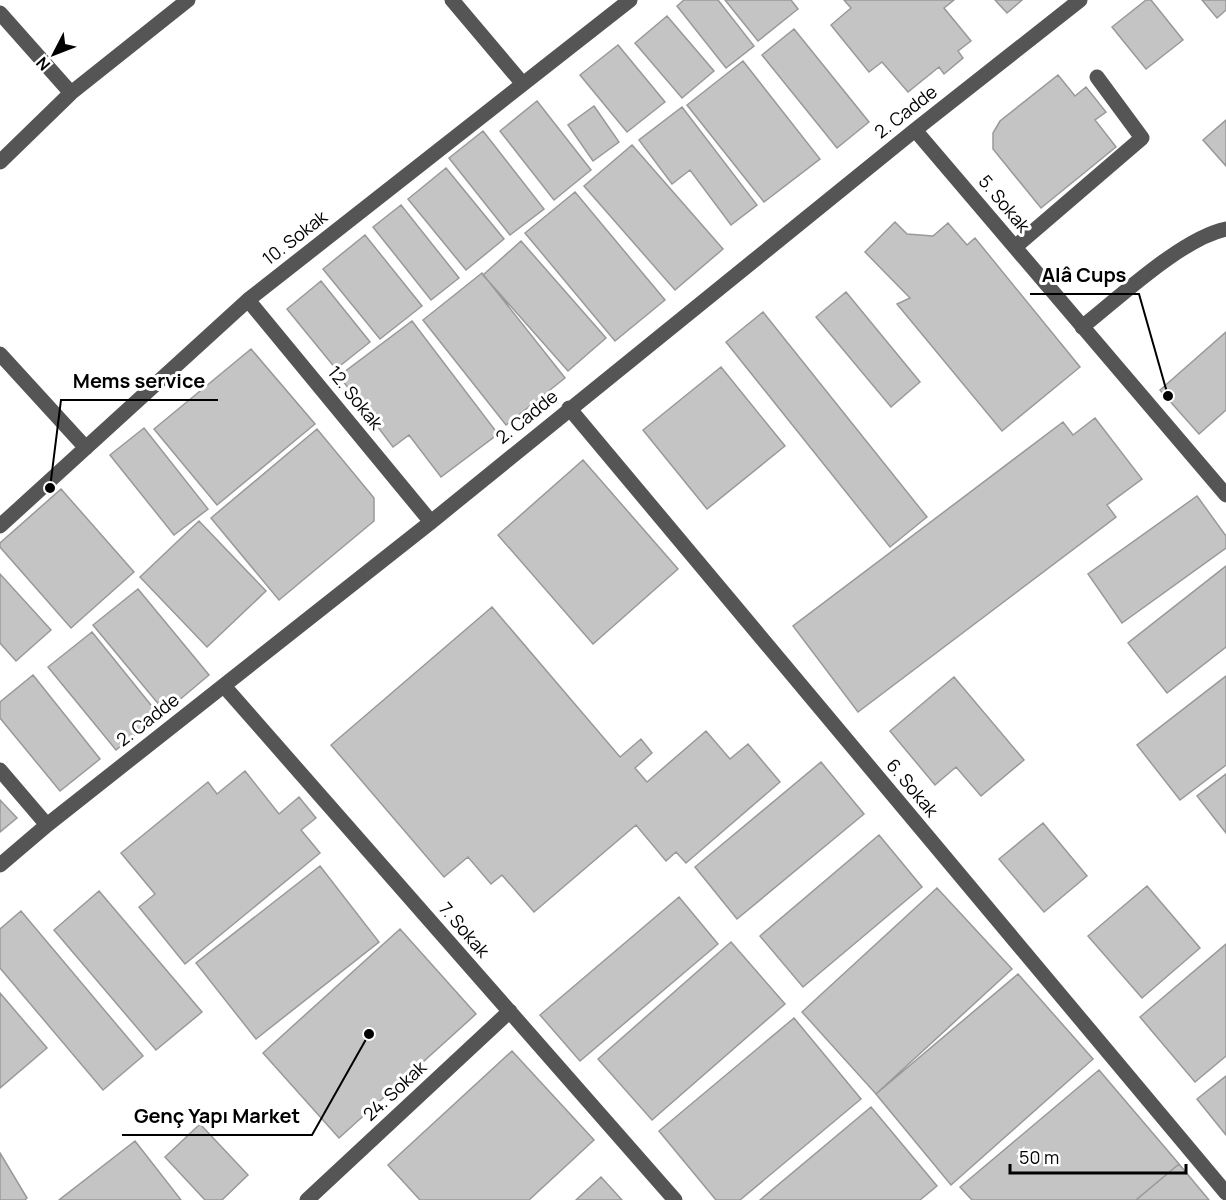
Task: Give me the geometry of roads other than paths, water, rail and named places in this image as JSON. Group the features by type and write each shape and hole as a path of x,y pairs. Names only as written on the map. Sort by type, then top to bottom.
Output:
{"street":[{"path":"0,162 72,93 188,0"},
{"path":"452,0 523,84"},
{"name":"10. Sokak","path":"0,526 248,300 630,0"},
{"name":"2. Cadde","path":"0,865 47,825 431,522 569,408 1080,0"},
{"path":"0,13 72,93"},
{"path":"1015,247 1142,138 1097,77"},
{"name":"5. Sokak","path":"915,130 1226,495"},
{"path":"1082,327 1162,263 1187,246 1212,232 1226,230"},
{"name":"12. Sokak","path":"248,300 431,522"},
{"path":"0,354 86,448"},
{"name":"6. Sokak","path":"569,408 1226,1193"},
{"name":"7. Sokak","path":"224,686 675,1200"},
{"path":"0,770 47,825"},
{"name":"24. Sokak","path":"307,1200 510,1011"}],"place":[{"name":"Alâ Cups","path":"1168,396"},
{"name":"Mems service","path":"50,488"},
{"name":"Genç Yapı Market","path":"369,1034"}]}
